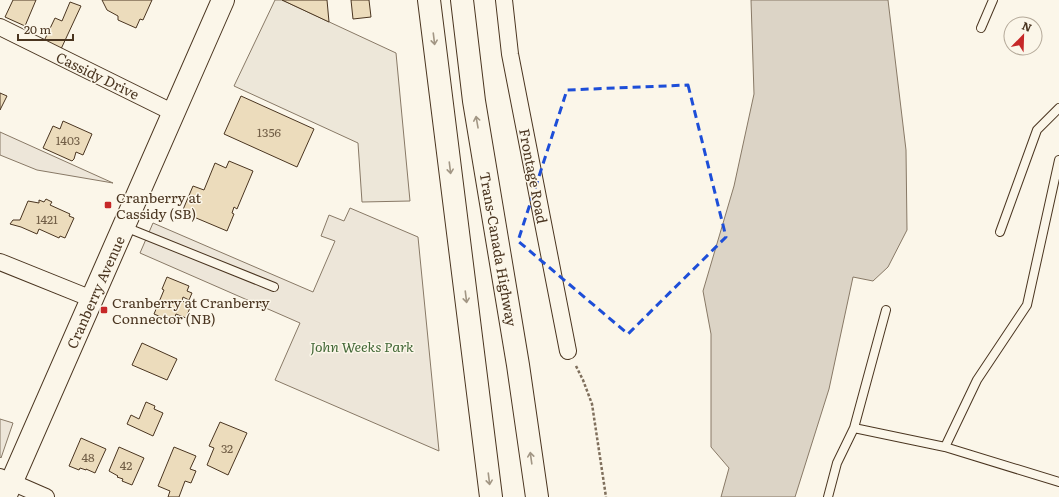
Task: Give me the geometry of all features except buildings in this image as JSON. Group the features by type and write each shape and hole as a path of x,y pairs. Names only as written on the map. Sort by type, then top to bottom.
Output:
{"main road":[{"name":"Cranberry Avenue","path":"6,485 92,299 223,0"},
{"path":"429,0 491,497"},
{"name":"Trans-Canada Highway","path":"462,0 474,101 518,365 537,497"}],"street":[{"name":"Frontage Road","path":"504,0 510,54 568,351"},
{"name":"Cassidy Drive","path":"0,26 174,113"},
{"path":"0,262 92,299"},
{"path":"6,485 46,497"}],"lane":[{"path":"981,28 993,0"},
{"path":"1000,232 1037,130 1059,108"},
{"path":"945,447 977,380 1027,305 1059,160"},
{"path":"124,226 274,287"},
{"path":"828,497 837,463 854,428 886,310"},
{"path":"854,428 945,447 1059,482"}],"path":[{"path":"568,351 583,380 592,404 606,497"}],"highlighted area":[{"path":"688,85 726,237 628,334 518,241 567,90"}],"green space":[{"path":"0,132 113,183 37,170 0,155"},
{"name":"John Weeks Park","path":"350,208 418,237 439,451 275,380 300,323 140,253 153,223 313,292 335,241 321,236 329,215 344,221"},
{"path":"0,419 13,423 1,458 0,457"}],"shaded area":[{"path":"275,0 282,0 396,53 410,201 362,202 358,143 234,86"},
{"path":"751,0 888,0 906,150 907,230 888,267 873,281 853,277 829,389 795,497 721,497 729,468 711,447 711,334 703,291 734,186 754,94"}],"place":[{"name":"Cranberry at Cassidy (SB)","path":"108,205"},
{"name":"Cranberry at Cranberry Connector (NB)","path":"104,310"}]}
